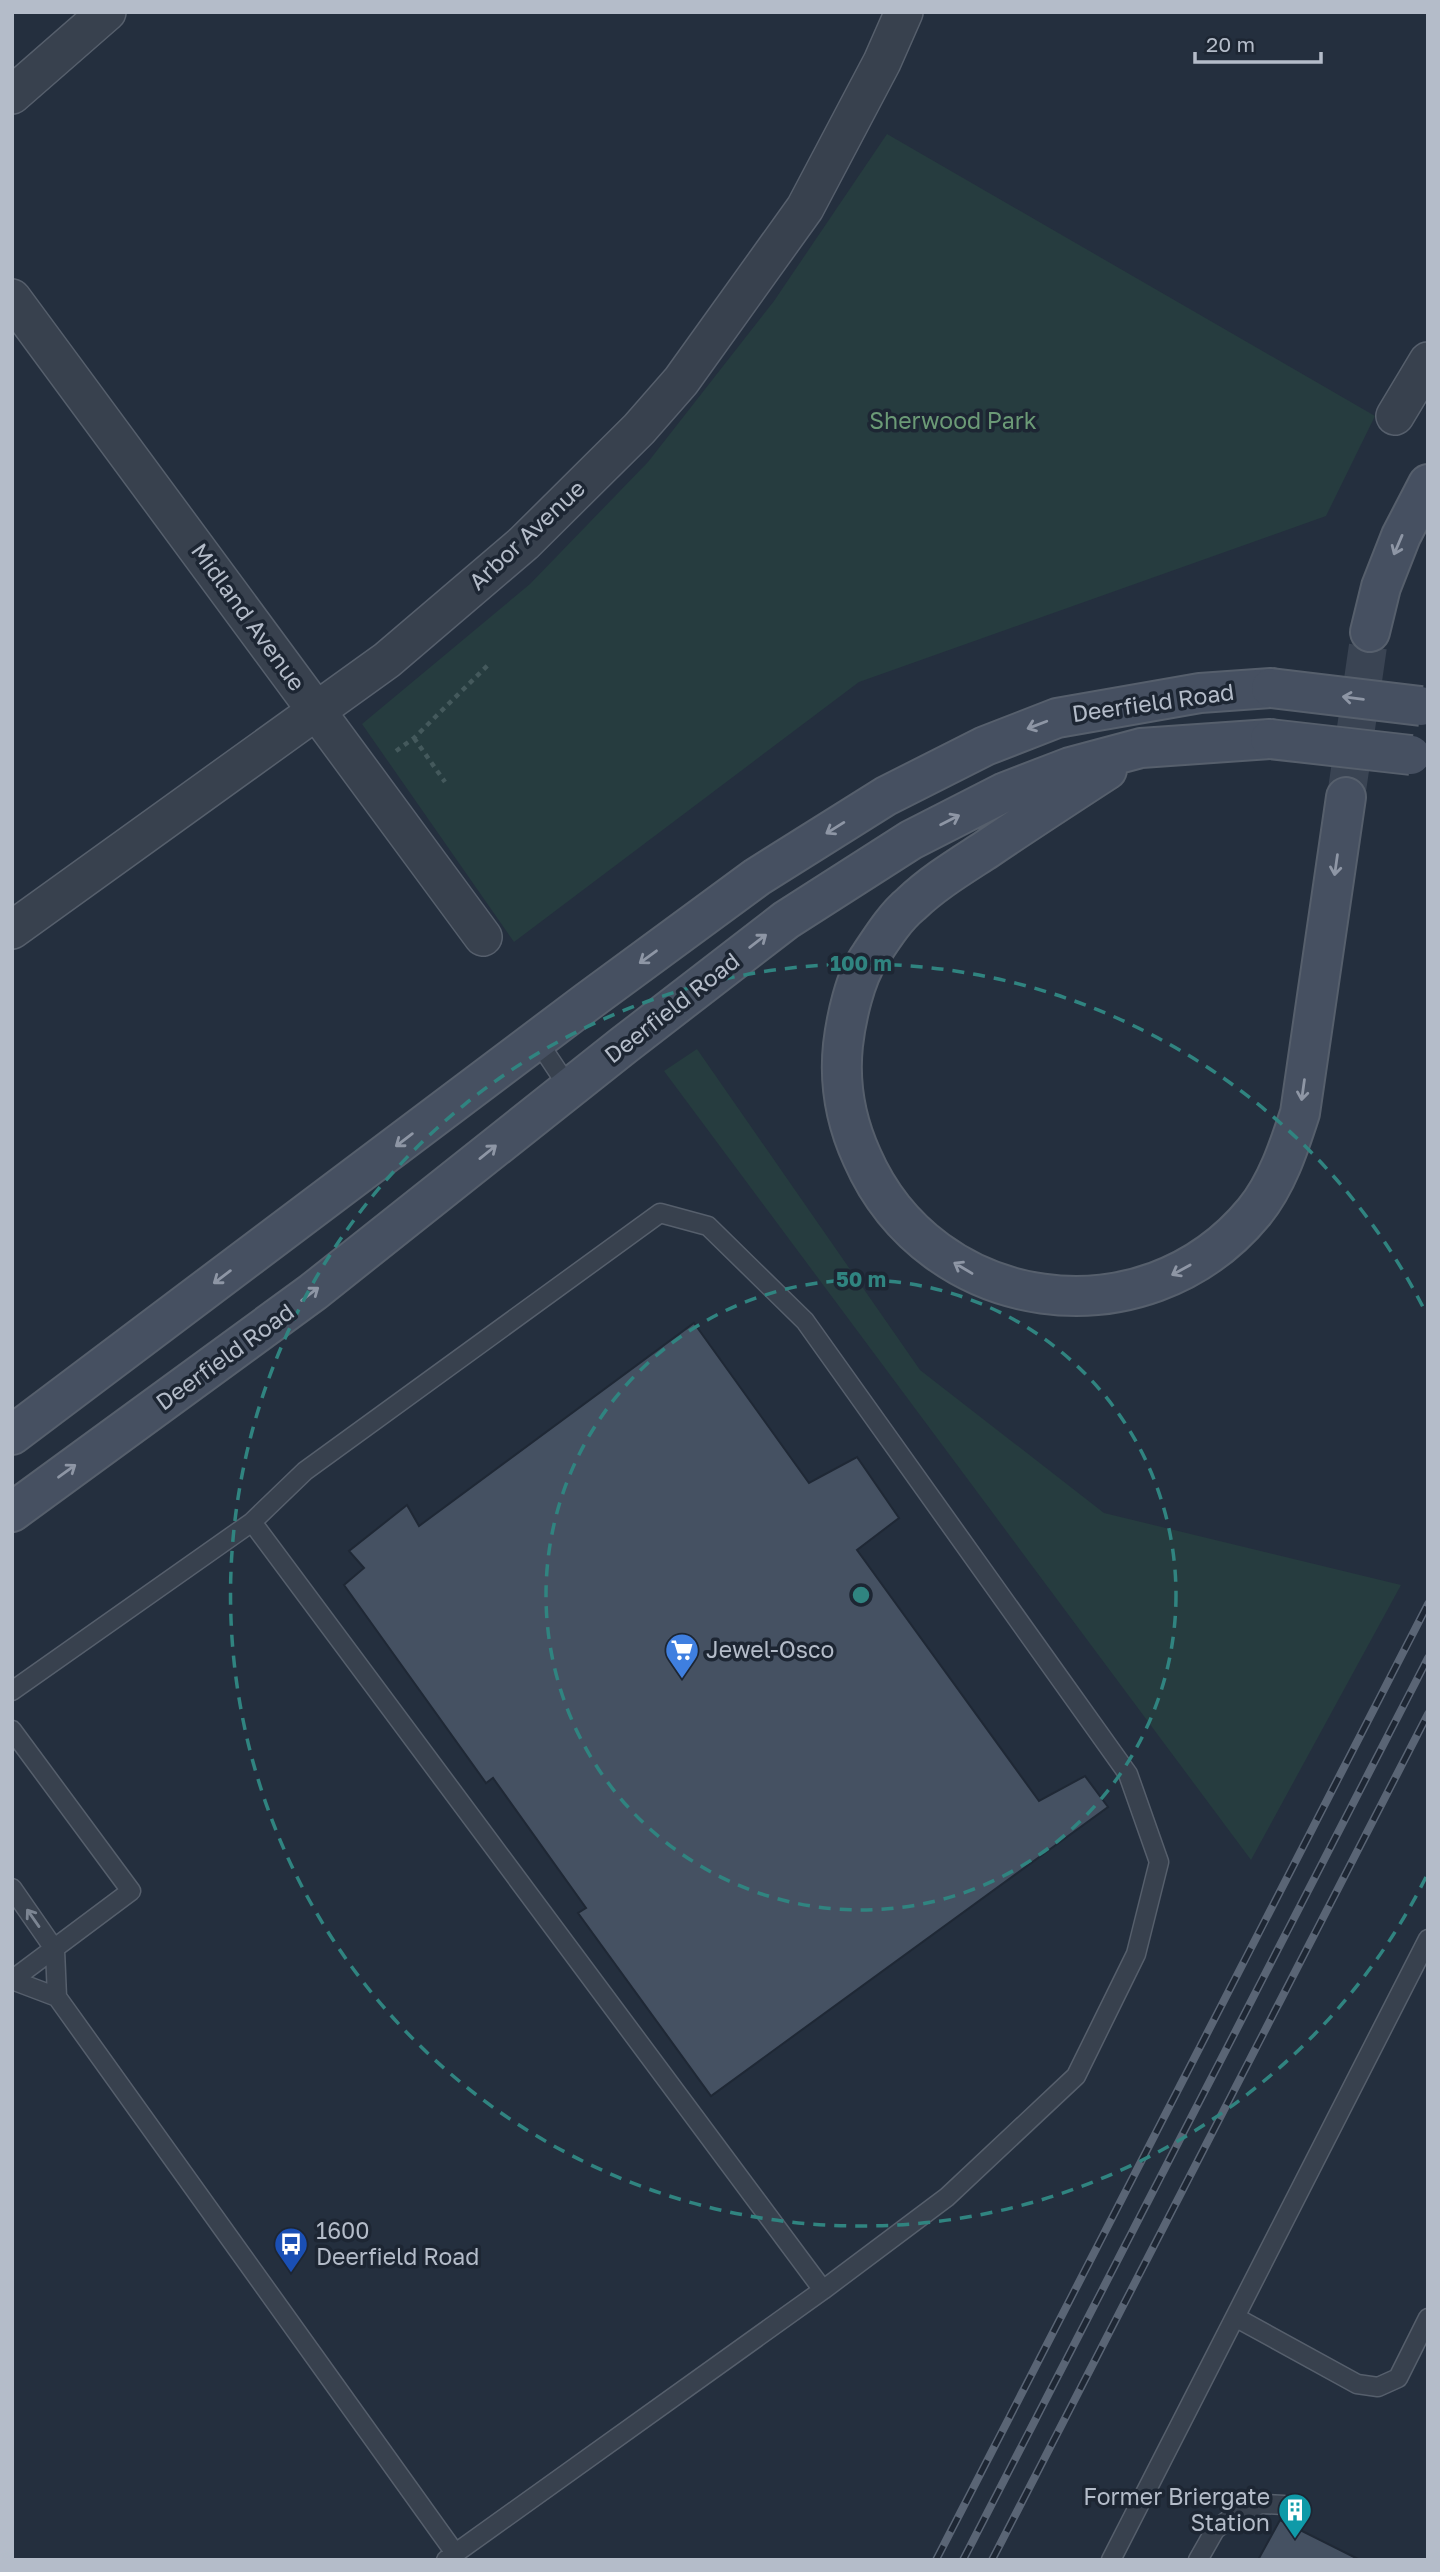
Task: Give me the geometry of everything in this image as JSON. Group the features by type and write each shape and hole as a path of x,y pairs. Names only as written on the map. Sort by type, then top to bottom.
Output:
{"main road":[{"path":"1370,632 1381,587 1401,536 1428,484"},
{"name":"Deerfield Road","path":"12,1435 757,877 886,796 985,746 1057,718 1200,693 1271,688 1425,706"},
{"name":"Deerfield Road","path":"12,1512 313,1292 786,920 911,840 1005,792 1070,767 1141,748 1270,739 1420,758"},
{"path":"1141,748 938,881 908,905 867,958 846,1016 840,1070 850,1130 874,1185 911,1232 941,1255 977,1276 1010,1289 1084,1297 1125,1291 1175,1275 1222,1245 1255,1211 1286,1157 1300,1112 1346,797"}],"street":[{"path":"12,95 107,12"},
{"name":"Arbor Avenue","path":"12,930 387,660 524,543 639,429 681,381 805,208 882,62 904,12"},
{"name":"Midland Avenue","path":"12,298 483,936"},
{"path":"1395,416 1428,361"}],"lane":[{"path":"537,1040 569,1088"},
{"path":"12,1691 252,1522 305,1471 660,1213 708,1226 805,1321 1128,1774 1159,1862 1136,1954 1076,2076 947,2197 823,2290 451,2556 57,1997 55,1950 12,1888"},
{"path":"252,1522 823,2290"},
{"path":"12,1730 131,1891 12,1980"},
{"path":"1111,2560 1428,1939"},
{"path":"12,1980 57,1997"},
{"path":"1235,2317 1357,2384 1378,2387 1398,2378 1428,2318"},
{"path":"1198,2560 1214,2530 1240,2511 1262,2504 1284,2505"}],"path":[{"path":"365,774 414,738 489,664"},
{"path":"414,738 445,782"}],"green space":[{"name":"Sherwood Park","path":"887,134 1375,416 1326,516 859,682 514,942 362,724 530,584 648,462 774,301"},
{"path":"697,1049 920,1370 1104,1513 1401,1585 1251,1860 664,1071"}],"building":[{"name":"Jewel-Osco","path":"694,1323 809,1483 857,1457 899,1518 857,1550 1039,1801 1085,1776 1108,1807 711,2096 578,1913 586,1908 493,1778 486,1783 344,1585 364,1568 349,1551 407,1505 419,1526"},
{"name":"Former Briergate Station","path":"1280,2520 1360,2560 1258,2560"}],"tunnel":[{"path":"1346,797 1370,632"}],"railway":[{"path":"936,2560 1428,1604"},
{"path":"963,2560 1428,1658"},
{"path":"992,2560 1428,1714"}],"place":[{"name":"Jewel-Osco","path":"682,1680"},
{"name":"1600 Deerfield Road","path":"291,2274"},
{"name":"Former Briergate Station","path":"1295,2540"}]}
